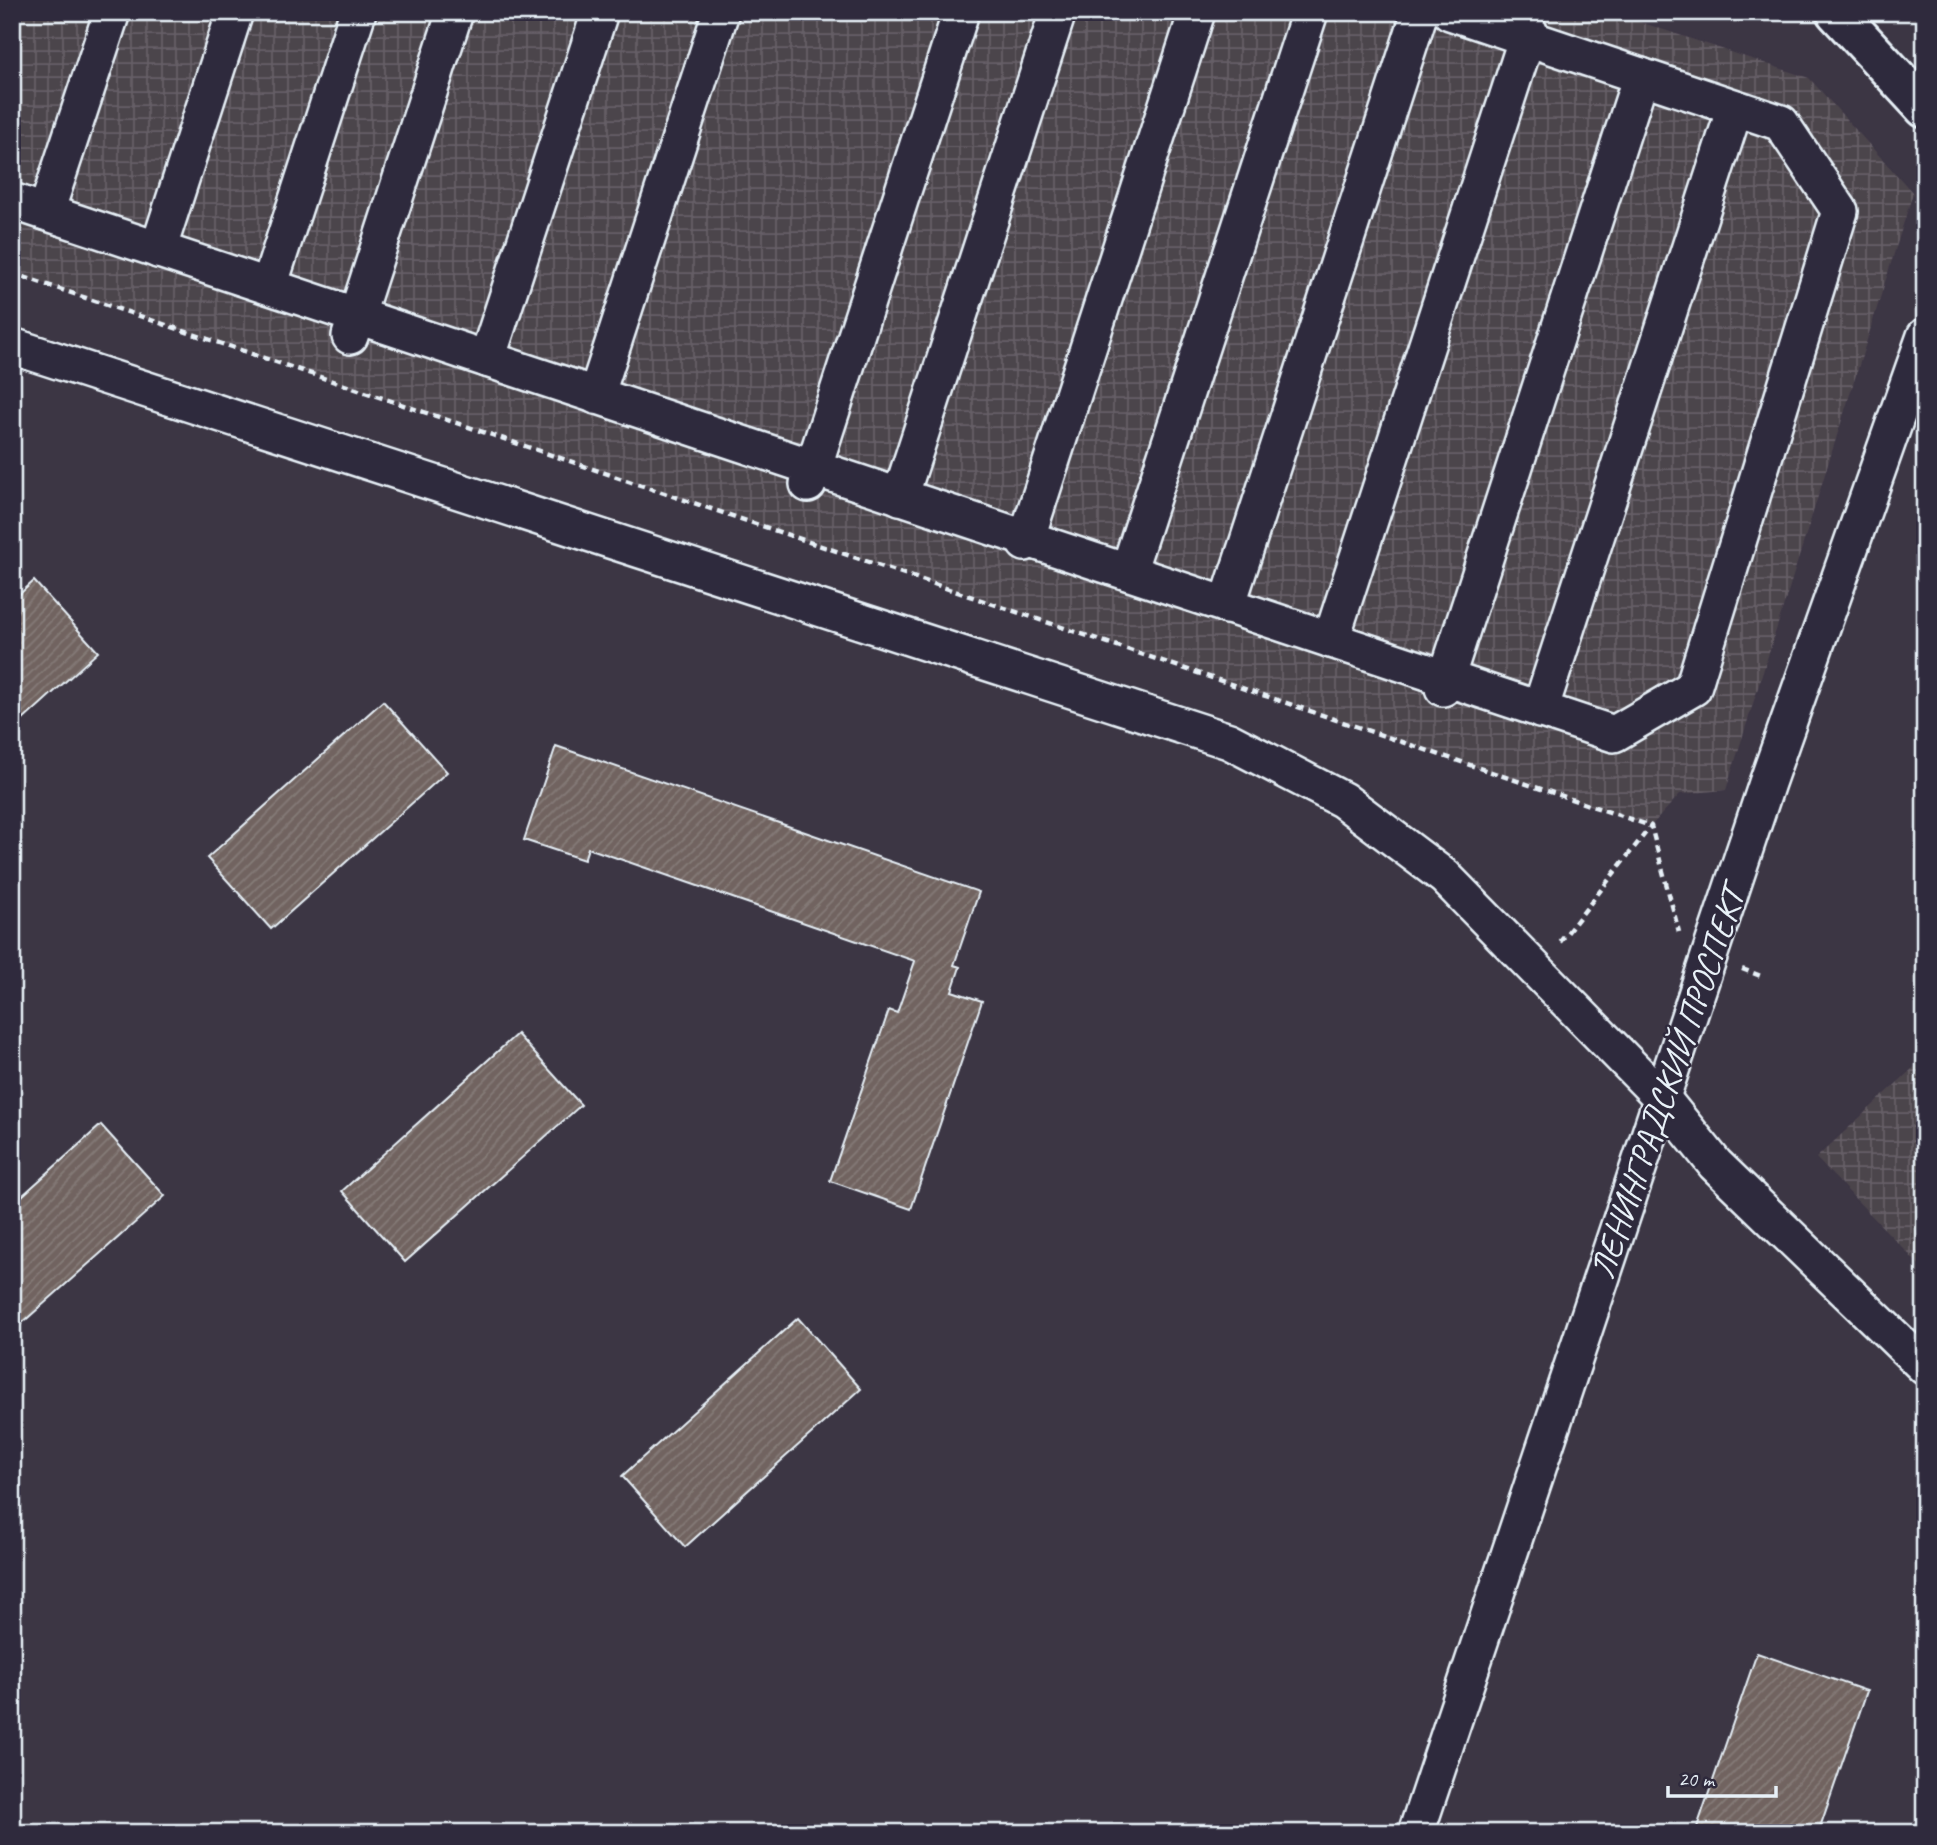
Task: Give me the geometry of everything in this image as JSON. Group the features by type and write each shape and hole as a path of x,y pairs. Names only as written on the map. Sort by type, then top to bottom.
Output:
{"main road":[{"path":"1836,12 1925,108"}],"street":[{"path":"47,212 112,12"},
{"path":"158,250 235,12"},
{"path":"269,286 358,12"},
{"path":"353,326 455,12"},
{"path":"487,359 600,12"},
{"path":"596,396 720,12"},
{"path":"811,476 961,12"},
{"path":"900,497 1058,12"},
{"path":"1026,541 1198,12"},
{"path":"1128,572 1310,12"},
{"path":"1227,606 1420,12"},
{"path":"12,201 269,286 353,326 487,359 596,396 811,476 900,497 1331,640 1444,683 1614,734 1693,688 1840,211 1781,123 1641,76 1528,34 1450,12"},
{"path":"1331,640 1528,34"},
{"path":"1444,683 1641,76"},
{"path":"1540,710 1735,108"},
{"name":"ЛЕНИНГРАДСКИЙ ПРОСПЕКТ","path":"1416,1833 1767,782 1925,336"},
{"path":"12,346 1229,741 1343,800 1445,877 1661,1097 1715,1164 1925,1367"}],"path":[{"path":"12,273 1651,826"},
{"path":"1651,826 1684,947 1761,976"},
{"path":"1538,972 1651,826"}],"shaded area":[{"path":"12,12 1610,12 1809,78 1913,193 1726,790 1680,794 1651,826 12,273"},
{"path":"1925,1057 1925,1271 1816,1158"}],"building":[{"path":"34,581 98,652 12,730 12,601"},
{"path":"383,701 447,772 271,929 207,858"},
{"path":"556,746 979,892 954,965 960,967 952,991 982,1001 911,1209 830,1181 889,1010 897,1013 915,961 588,848 584,860 524,840"},
{"path":"1925,877 1925,896 1919,894"},
{"path":"517,1034 581,1105 405,1262 342,1191"},
{"path":"101,1125 165,1196 12,1332 12,1205"},
{"path":"798,1318 861,1389 685,1547 622,1476"},
{"path":"1757,1653 1867,1691 1818,1833 1695,1833"}]}
